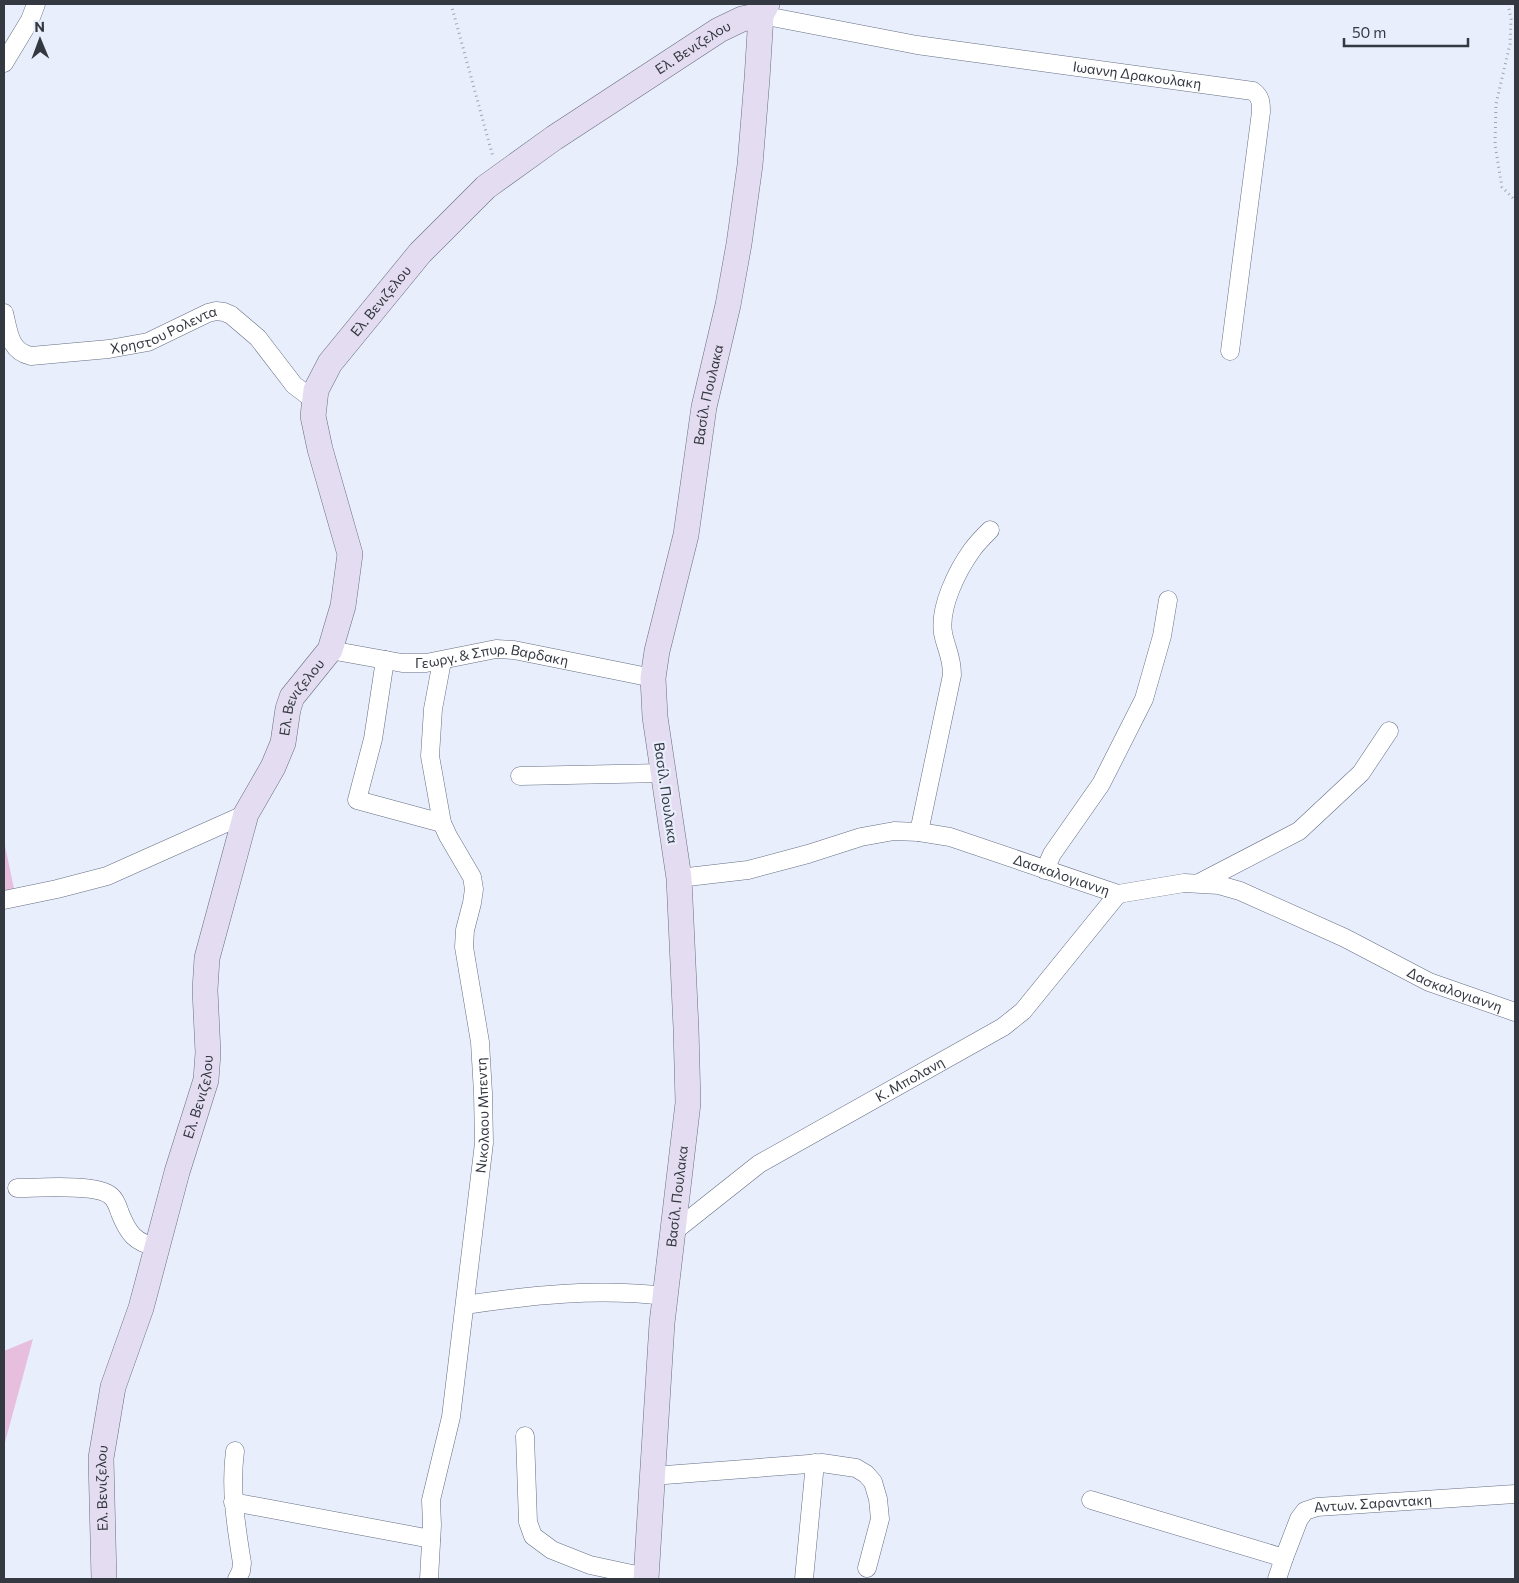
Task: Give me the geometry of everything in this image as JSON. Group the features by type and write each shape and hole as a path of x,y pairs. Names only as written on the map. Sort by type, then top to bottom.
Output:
{"street":[{"path":"4,63 30,20 36,4"},
{"name":"Ελ. Βενιζελου","path":"104,1579 101,1458 113,1387 141,1308 177,1172 206,1080 208,1053 205,990 208,958 246,814 273,766 283,743 288,709 292,697 330,650 343,606 350,554 320,449 313,416 316,390 330,362 420,254 486,187 554,138 719,30 764,10"},
{"name":"Ιωαννη Δρακουλακη","path":"764,10 917,45 1242,88 1258,94 1261,100 1261,112 1230,351"},
{"name":"Βασίλ. Πουλακα","path":"646,1578 665,1296 688,1103 679,878 655,717 653,678 657,651 686,535 704,407 728,305 739,244 750,165 764,10"},
{"name":"Χρηστου Ρολεντα","path":"4,313 14,345 21,354 31,356 109,349 148,342 208,313 224,312 231,315 258,338 294,385 315,401"},
{"path":"919,832 952,675 952,662 943,634 942,619 945,605 961,568 972,550 990,530"},
{"path":"1045,870 1052,854 1101,784 1144,699 1162,636 1168,600"},
{"name":"Γεωργ. & Σπυρ. Βαρδακη","path":"330,650 402,663 426,663 496,649 514,650 653,678"},
{"path":"385,660 373,739 357,800 442,822"},
{"name":"Νικολαου Μπεντη","path":"429,1579 431,1500 451,1417 484,1144 480,1042 464,947 465,930 474,890 472,877 442,822 430,756 433,709 442,661"},
{"path":"1198,883 1299,831 1361,773 1389,731"},
{"path":"520,776 663,773"},
{"path":"4,900 107,876 246,814"},
{"name":"Δασκαλογιαννη","path":"679,878 748,870 861,837 894,831 919,832 950,837 1118,894 1184,883 1219,885 1240,891 1345,938 1429,982 1515,1012"},
{"name":"Κ. Μπολανη","path":"672,1233 759,1164 1003,1027 1023,1012 1118,894"},
{"path":"17,1188 88,1188 102,1191 111,1196 116,1203 132,1235 138,1241 157,1247"},
{"path":"465,1305 526,1296 575,1292 617,1291 665,1296"},
{"path":"525,1436 528,1522 533,1536 552,1550 590,1565 646,1578"},
{"path":"235,1451 233,1502 242,1563 237,1579"},
{"path":"652,1476 815,1463 856,1468 866,1474 873,1482 878,1499 880,1519 867,1568"},
{"path":"804,1579 815,1463"},
{"name":"Αντων. Σαραντακη","path":"1277,1579 1299,1519 1305,1511 1317,1507 1515,1494"},
{"path":"1091,1500 1284,1558"},
{"path":"233,1502 431,1539"},
{"path":"104,1579 111,1579"}],"path":[{"path":"451,4 499,178"},
{"path":"1508,4 1511,19 1510,44 1496,104 1495,145 1502,187 1515,200"}],"shaded area":[{"path":"4,841 17,903 4,909"},
{"path":"33,1339 4,1446 4,1351"}]}
